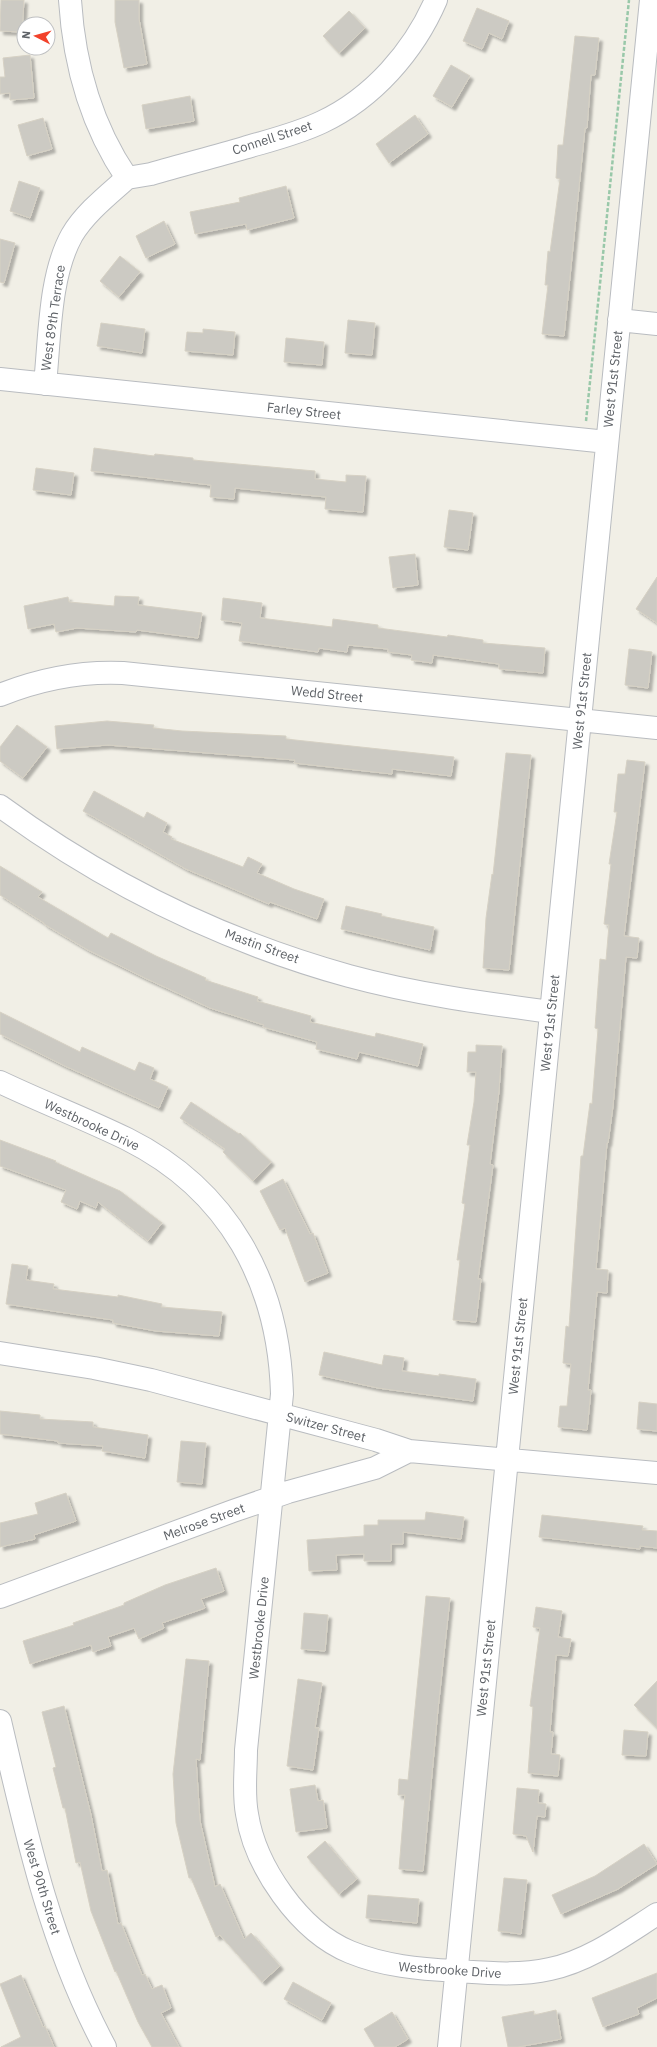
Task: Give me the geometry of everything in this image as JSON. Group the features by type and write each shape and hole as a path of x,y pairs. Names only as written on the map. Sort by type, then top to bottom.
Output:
{"street":[{"path":"70,0 72,24 80,74 95,121 113,156 127,178"},
{"name":"Connell Street","path":"127,178 151,174 286,136 324,121 352,104 383,78 406,53 427,20 436,0"},
{"name":"West 91st Street","path":"448,2047 619,320 653,8"},
{"name":"West 89th Terrace","path":"45,384 56,283 61,259 73,234 83,221 105,197 127,178"},
{"path":"619,320 657,324"},
{"name":"Farley Street","path":"0,379 607,442"},
{"name":"Wedd Street","path":"0,695 28,684 61,676 102,672 123,673 657,728"},
{"name":"Mastin Street","path":"0,806 64,850 138,893 204,925 284,955 349,976 418,992 551,1012"},
{"name":"Westbrooke Drive","path":"0,1082 128,1140 164,1162 192,1184 225,1218 246,1251 263,1287 274,1323 281,1364 280,1414 246,1750 245,1797 250,1830 257,1852 267,1873 288,1903 323,1937 348,1951 392,1966 419,1970 516,1974 551,1969 584,1957 614,1942 657,1914"},
{"name":"Switzer Street","path":"0,1353 94,1368 151,1380 280,1414 409,1451 507,1458 657,1473"},
{"name":"Melrose Street","path":"0,1597 288,1492 375,1468 409,1451"},
{"name":"West 90th Street","path":"0,1721 39,1884 68,1968 105,2047"}],"path":[{"path":"586,423 629,0"}],"building":[{"path":"1,0 24,0 23,16 16,16 16,32 0,31"},
{"path":"115,0 139,0 139,19 147,64 124,68 115,22"},
{"path":"477,8 509,21 502,39 489,33 482,49 463,41"},
{"path":"349,11 365,28 339,53 323,36"},
{"path":"575,36 599,38 595,75 591,75 587,128 585,128 564,336 542,334 548,285 545,285 548,251 550,252 560,179 556,178 558,145 563,145"},
{"path":"30,56 34,98 10,100 10,93 0,94 0,77 5,77 3,58"},
{"path":"451,65 470,76 452,107 433,96"},
{"path":"190,96 194,121 146,129 142,105"},
{"path":"415,115 428,134 389,163 376,144"},
{"path":"43,118 52,149 27,156 18,125"},
{"path":"19,181 40,188 30,218 10,211"},
{"path":"286,186 294,218 247,230 246,224 195,234 190,212 240,202 239,198"},
{"path":"164,221 175,244 146,258 136,236"},
{"path":"0,239 15,243 4,283 0,282"},
{"path":"120,256 140,272 119,297 100,281"},
{"path":"348,320 375,323 372,355 345,353"},
{"path":"101,323 145,329 142,353 97,346"},
{"path":"203,329 235,332 233,355 185,351 187,332 203,333"},
{"path":"286,338 324,342 322,365 284,362"},
{"path":"94,448 154,456 155,454 193,458 193,460 315,471 315,479 346,482 346,475 366,476 363,512 325,509 326,497 235,488 234,499 210,497 211,485 91,471"},
{"path":"36,468 74,473 71,495 33,490"},
{"path":"449,510 473,513 468,550 444,547"},
{"path":"415,554 418,585 393,588 389,557"},
{"path":"657,577 657,623 636,609"},
{"path":"115,596 139,597 138,605 202,613 198,638 137,630 136,632 77,628 56,632 54,624 28,629 24,606 68,597 69,602 114,606"},
{"path":"223,598 262,603 260,618 332,627 333,619 378,625 378,628 483,640 483,643 545,648 543,673 499,669 499,664 433,655 432,663 411,660 412,655 388,652 388,649 348,645 347,652 319,648 318,652 239,641 242,623 221,620"},
{"path":"629,649 652,652 648,688 625,685"},
{"path":"107,721 154,725 153,728 182,731 286,736 286,739 454,757 451,776 392,769 392,774 294,763 295,760 108,745 57,749 55,726"},
{"path":"17,725 47,747 23,778 0,761 0,747"},
{"path":"506,753 531,755 509,970 483,968 486,918 492,874 493,875"},
{"path":"627,760 645,762 624,936 639,938 637,958 626,957 613,1106 607,1143 596,1269 608,1270 607,1293 597,1292 588,1390 591,1390 587,1430 558,1427 560,1406 567,1406 571,1364 563,1363 566,1326 569,1327 581,1156 583,1156 590,1103 592,1104 598,1029 595,1028 600,959 606,960 609,925 604,924 611,864 609,864 617,812 614,812 618,774 625,774"},
{"path":"94,791 144,818 147,812 167,823 163,832 172,837 171,839 243,867 248,857 262,864 257,873 294,889 324,899 317,919 270,902 269,904 186,869 83,811"},
{"path":"0,866 42,892 38,897 108,938 111,933 156,956 206,978 205,980 258,997 257,1001 311,1016 310,1022 375,1037 376,1033 423,1044 418,1066 359,1052 357,1059 316,1049 317,1042 263,1027 264,1025 210,1008 145,978 88,950 44,924 0,895"},
{"path":"346,906 382,914 381,916 434,927 430,950 341,929"},
{"path":"0,1012 80,1052 82,1047 135,1071 139,1062 154,1068 150,1079 168,1087 159,1108 65,1066 0,1034"},
{"path":"476,1045 502,1046 499,1091 490,1164 493,1165 478,1279 481,1279 476,1322 453,1320 460,1260 457,1260 465,1204 462,1203 470,1145 467,1145 474,1102 476,1072 467,1072 468,1052 476,1052"},
{"path":"191,1102 239,1134 240,1133 271,1162 253,1181 223,1152 225,1149 180,1118"},
{"path":"0,1140 56,1161 55,1162 120,1191 162,1223 148,1241 98,1202 96,1208 80,1201 77,1209 61,1202 66,1190 0,1166"},
{"path":"283,1179 310,1234 313,1233 328,1273 305,1282 285,1228 280,1230 260,1191"},
{"path":"12,1264 28,1266 26,1280 54,1284 53,1289 118,1297 118,1295 162,1304 161,1307 222,1312 219,1336 156,1331 113,1323 113,1320 6,1304"},
{"path":"324,1352 382,1365 384,1355 404,1358 402,1371 476,1379 473,1401 378,1388 319,1375"},
{"path":"639,1402 657,1404 657,1431 637,1429"},
{"path":"0,1411 40,1415 40,1419 93,1422 93,1427 148,1435 145,1458 102,1451 103,1446 58,1443 58,1441 0,1434"},
{"path":"181,1441 206,1443 202,1484 177,1482"},
{"path":"66,1493 76,1521 34,1535 35,1539 0,1547 0,1523 38,1514 35,1503"},
{"path":"426,1512 464,1517 461,1539 403,1532 403,1544 391,1544 391,1561 364,1561 364,1554 336,1555 337,1570 309,1571 307,1540 364,1536 364,1525 378,1525 378,1520 425,1520"},
{"path":"542,1515 643,1526 642,1530 657,1531 657,1548 640,1546 640,1549 539,1537"},
{"path":"216,1568 224,1591 201,1599 205,1608 162,1623 164,1628 139,1639 134,1628 108,1637 111,1646 93,1652 91,1645 30,1664 23,1641 74,1625 73,1623 124,1605 124,1603 165,1585"},
{"path":"426,1596 450,1598 423,1871 399,1869 405,1795 398,1795 399,1779 408,1780"},
{"path":"536,1607 562,1611 558,1637 571,1639 568,1656 556,1655 550,1732 553,1732 551,1754 560,1755 558,1776 528,1773 533,1707 530,1706 540,1628 533,1627"},
{"path":"304,1613 328,1615 325,1651 301,1649"},
{"path":"186,1659 209,1661 200,1760 196,1759 200,1821 215,1887 220,1884 244,1939 251,1933 280,1966 262,1982 220,1935 216,1937 191,1878 189,1878 176,1823 173,1774"},
{"path":"298,1679 322,1683 315,1728 319,1728 313,1770 287,1766"},
{"path":"657,1681 657,1728 634,1705"},
{"path":"64,1706 91,1815 102,1871 107,1870 118,1924 121,1923 142,1975 145,1974 152,1989 162,1985 171,2008 161,2013 179,2047 152,2047 138,2022 116,1971 115,1972 91,1911 80,1862 76,1863 65,1808 63,1808 53,1768 56,1767 42,1712"},
{"path":"624,1730 648,1732 646,1756 622,1755"},
{"path":"315,1785 318,1801 323,1800 327,1828 296,1832 290,1789"},
{"path":"517,1788 539,1790 538,1803 546,1804 545,1817 537,1816 533,1852 526,1836 513,1834"},
{"path":"325,1841 357,1879 339,1894 307,1857"},
{"path":"644,1844 657,1864 618,1889 561,1914 552,1895 595,1876"},
{"path":"504,1878 527,1880 521,1934 498,1931"},
{"path":"368,1895 419,1899 417,1923 366,1918"},
{"path":"657,1973 657,1998 637,2008 639,2014 603,2027 592,1998"},
{"path":"21,1975 43,2027 45,2026 54,2047 1,2047 21,2037 0,1984"},
{"path":"293,1982 331,2003 322,2020 284,1999"},
{"path":"556,2010 561,2039 518,2047 508,2047 502,2017 534,2011 534,2015"},
{"path":"392,2012 408,2039 395,2047 375,2047 364,2029"}]}
